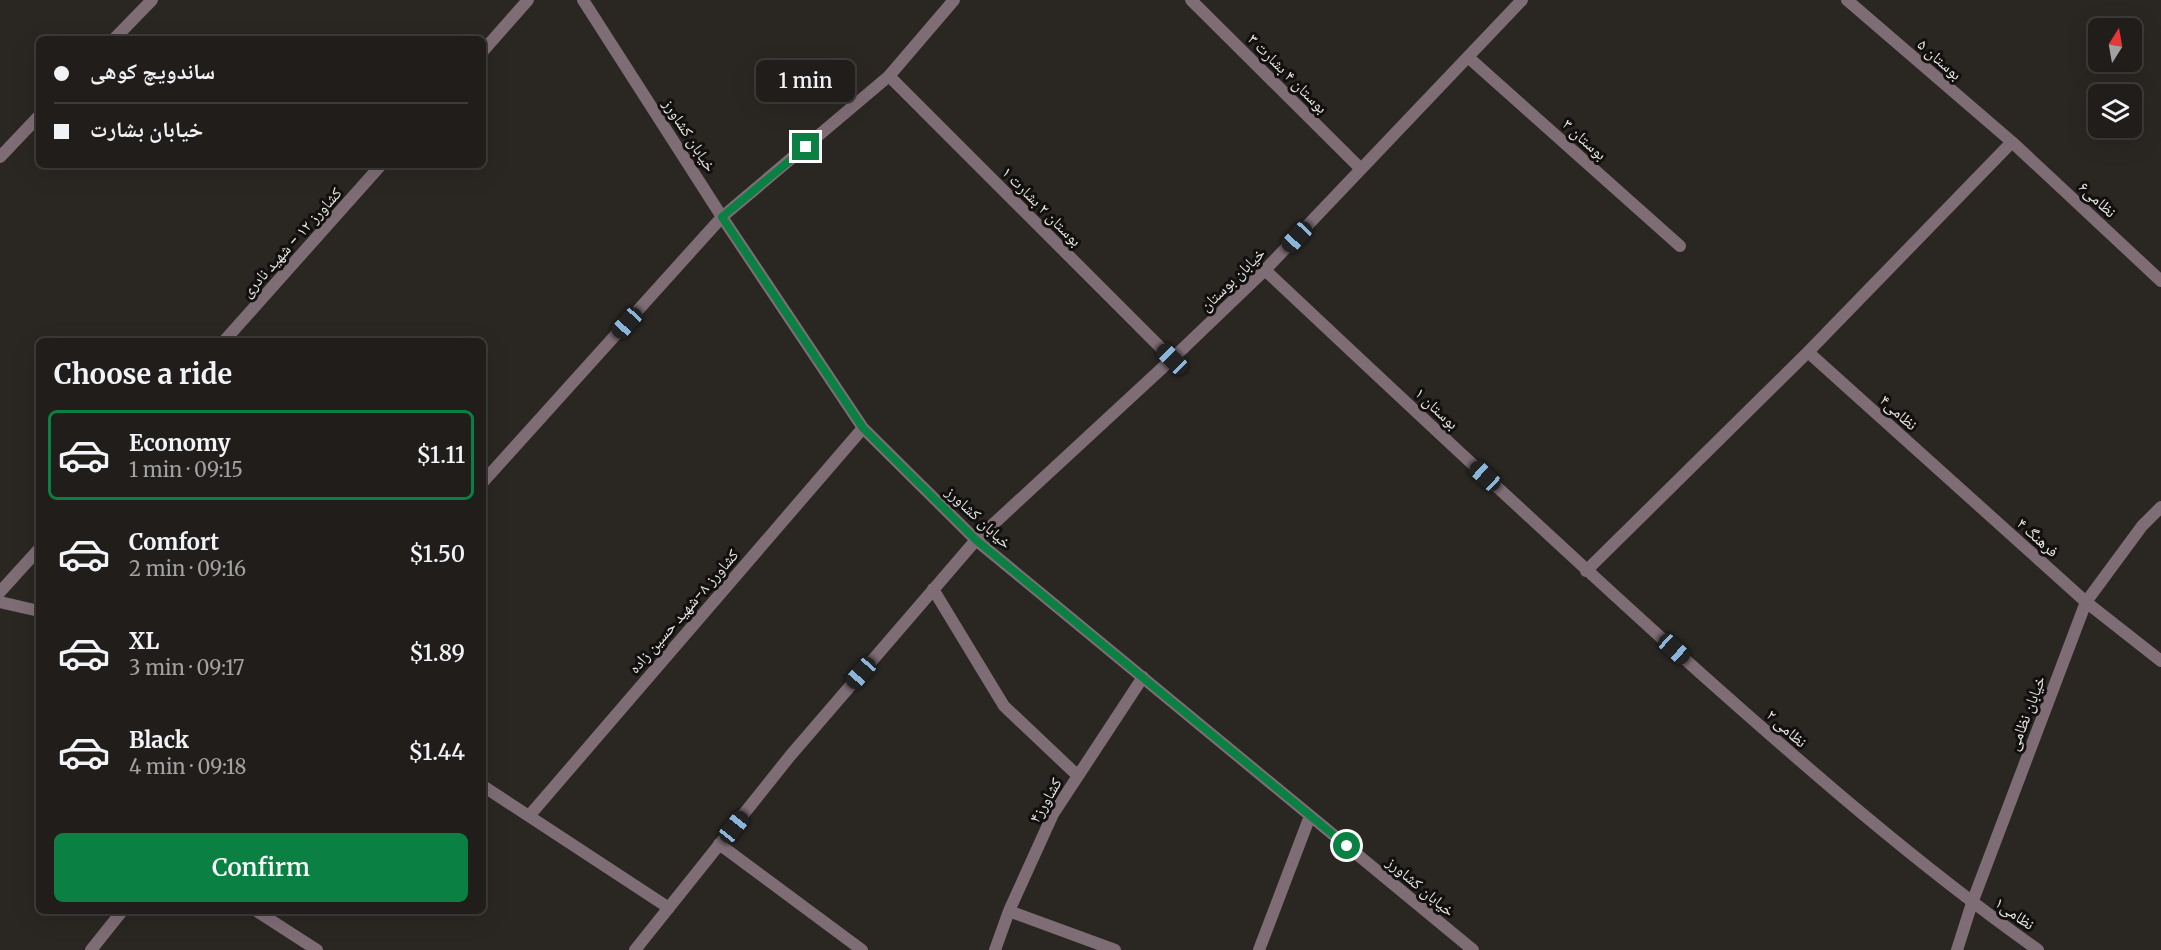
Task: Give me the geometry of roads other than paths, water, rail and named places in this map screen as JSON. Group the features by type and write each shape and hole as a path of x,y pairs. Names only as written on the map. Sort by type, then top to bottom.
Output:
{"street":[{"path":"117,36 152,0"},
{"path":"486,48 528,0"},
{"name":"خیابان کشاورز","path":"583,0 722,217 863,428 976,540 1473,950"},
{"path":"486,480 722,217 889,76 954,0"},
{"name":"بوستان ۴ بشارت ۳","path":"1191,0 1361,169"},
{"name":"خیابان بوستان","path":"635,950 790,756 976,540 1265,270 1522,0"},
{"name":"بوستان ۵","path":"1847,0 2012,142"},
{"name":"بوستان ۳","path":"1468,57 1680,246"},
{"name":"بوستان ۲ بشارت ۱","path":"889,76 1172,359"},
{"path":"0,157 36,119"},
{"path":"1586,571 1808,352 2012,142"},
{"name":"نظامی۶","path":"2012,142 2161,281"},
{"name":"کشاورز ۱۲ - شهید نادری","path":"227,338 378,168"},
{"name":"بوستان ۱","path":"1265,270 1586,571"},
{"name":"نظامی۴","path":"1808,352 1968,496"},
{"name":"کشاورز ۸-شهید حسین زاده","path":"529,816 863,428"},
{"name":"فرهنگ ۴","path":"1968,496 2086,602 2161,661"},
{"name":"خیابان نظامی","path":"1957,950 1972,903 2086,602 2142,526 2161,507"},
{"path":"0,592 36,552"},
{"name":"نظامی ۲","path":"1586,571 1814,775 1972,903"},
{"path":"933,589 1004,706 1078,776"},
{"path":"0,602 36,610"},
{"name":"کشاورز۴","path":"995,950 1053,814 1143,677"},
{"path":"486,788 669,908"},
{"path":"1259,950 1310,816"},
{"path":"719,844 862,950"},
{"name":"نظامی۱","path":"1972,903 2038,950"},
{"path":"1010,911 1115,950"},
{"path":"91,950 120,914"},
{"path":"261,914 317,950"}]}
